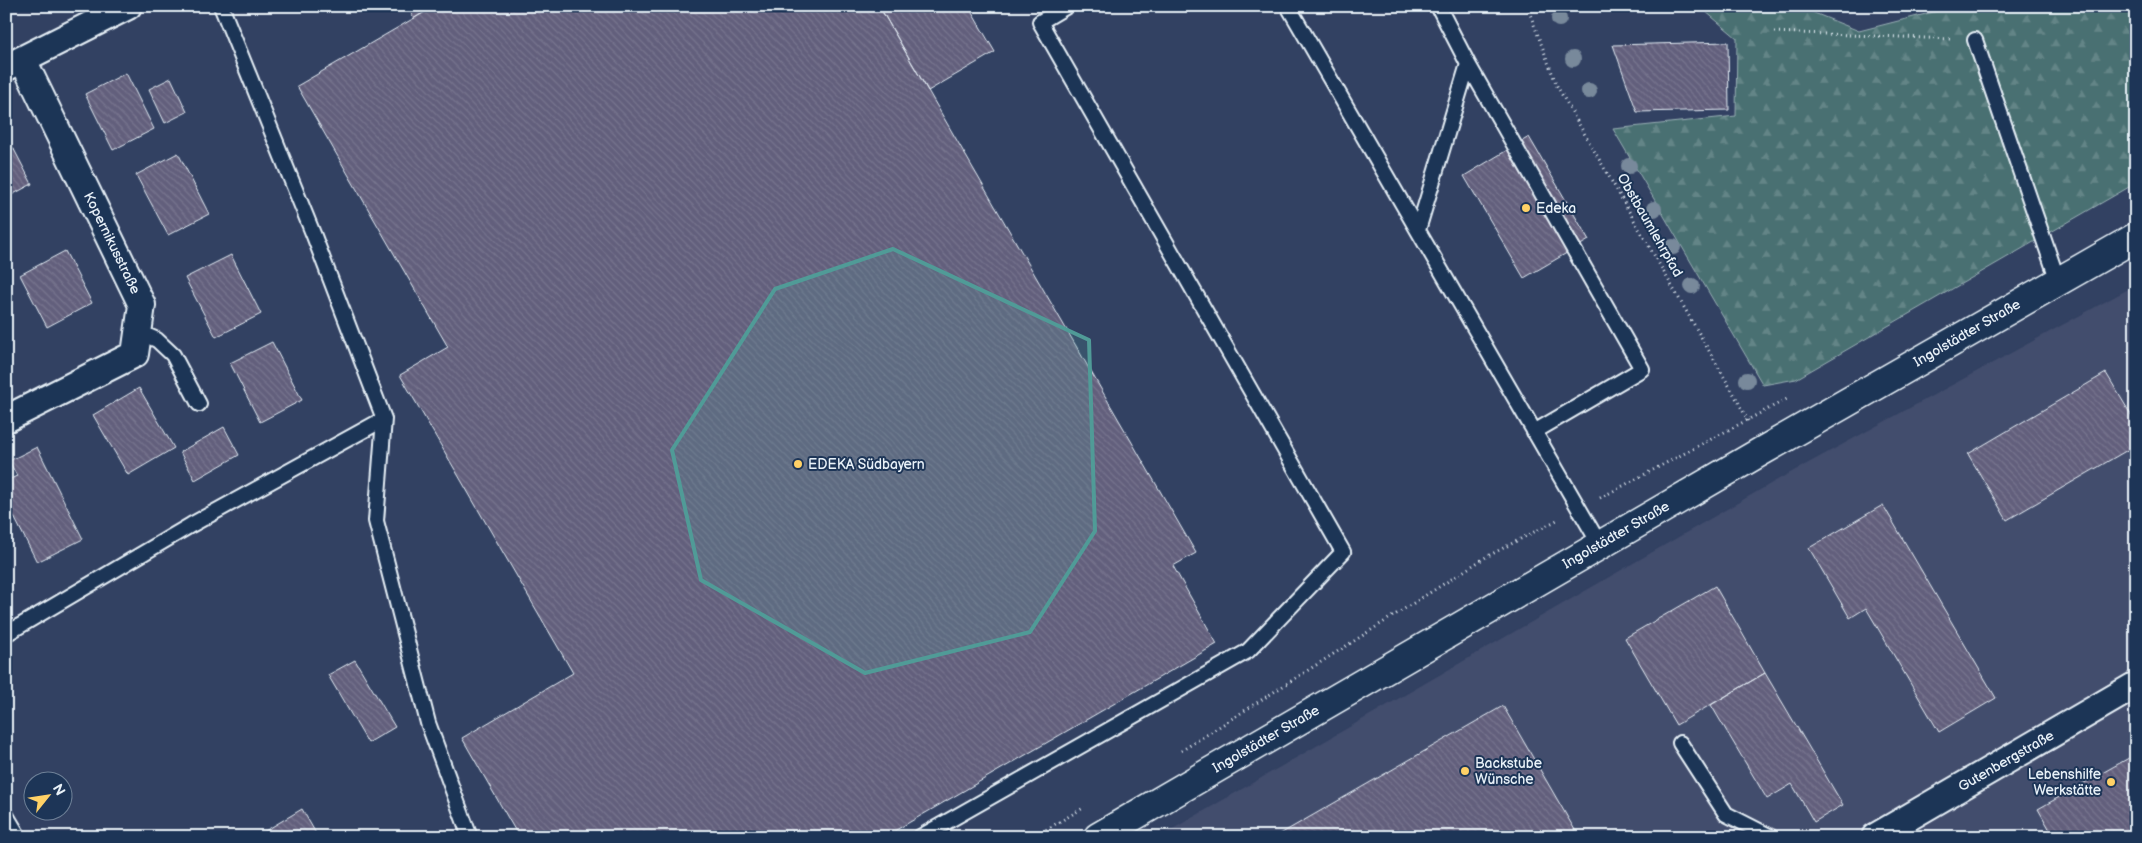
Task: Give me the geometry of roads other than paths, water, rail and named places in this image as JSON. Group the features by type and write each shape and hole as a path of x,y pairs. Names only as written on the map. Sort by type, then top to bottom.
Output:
{"street":[{"path":"14,64 128,6"},
{"name":"Kopernikusstraße","path":"6,419 135,354 142,305 14,64"},
{"name":"Ingolstädter Straße","path":"1098,837 1762,450 2136,237"},
{"name":"Gutenbergstraße","path":"1875,837 2136,685"}],"lane":[{"path":"221,6 314,236 384,419 376,521 428,723 470,837"},
{"path":"920,837 1248,651 1343,552 1040,22 1067,6"},
{"path":"1288,6 1600,545"},
{"path":"1438,6 1468,64 1642,369 1534,432"},
{"path":"1975,40 2058,281"},
{"path":"1418,230 1468,64"},
{"path":"139,332 157,340 173,355 199,404"},
{"path":"6,634 191,525 384,419"},
{"path":"1680,743 1726,814 1771,837"},
{"path":"6,814 20,837"}],"place":[{"name":"Edeka","path":"1526,208"},
{"name":"EDEKA Südbayern","path":"798,464"},
{"name":"Backstube Wünsche","path":"1465,771"},
{"name":"Lebenshilfe Werkstätte","path":"2111,782"}]}
